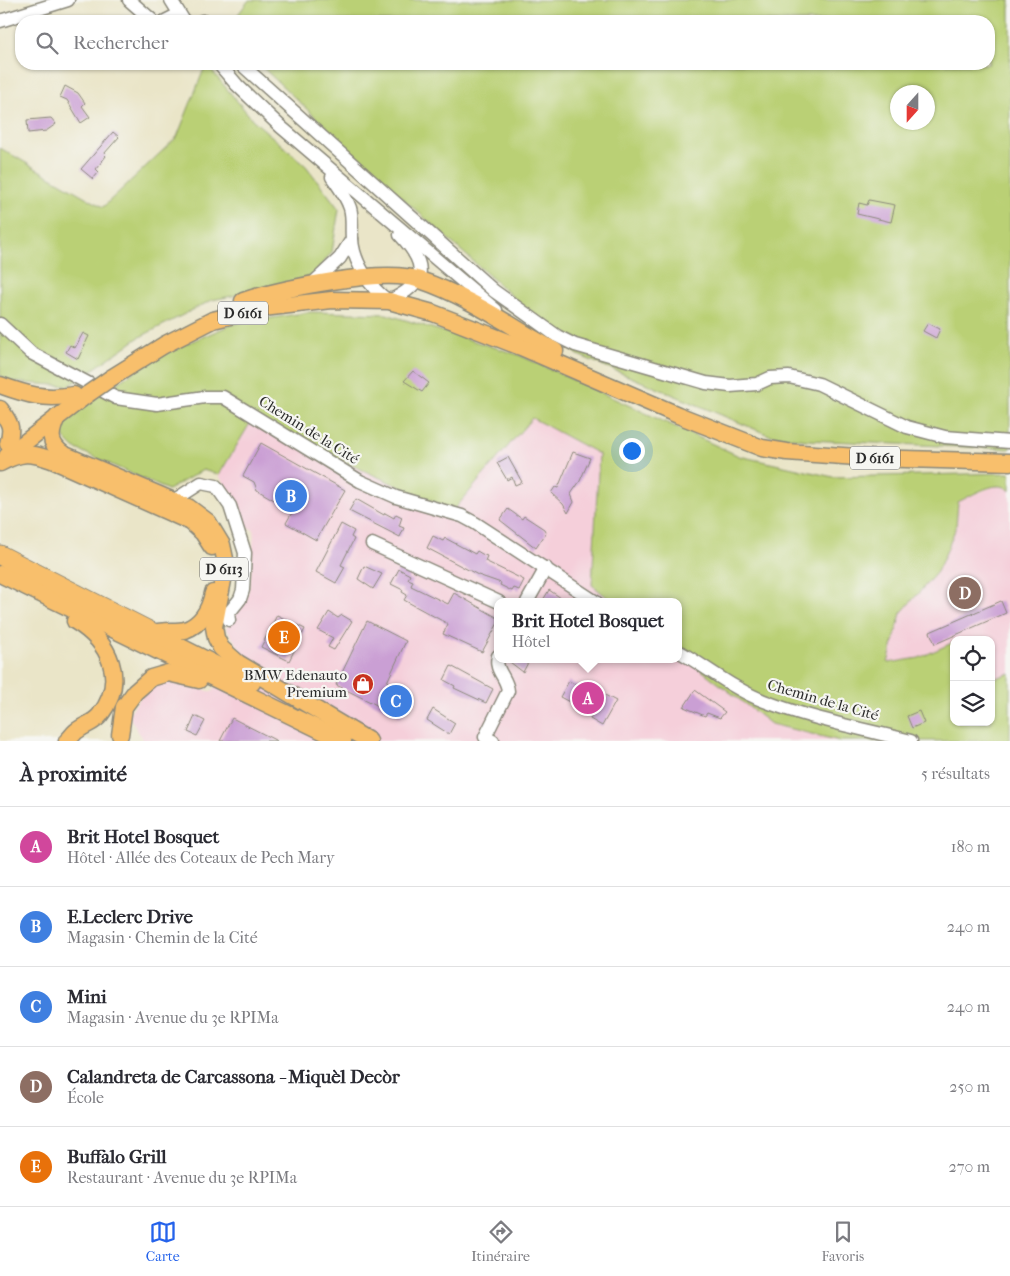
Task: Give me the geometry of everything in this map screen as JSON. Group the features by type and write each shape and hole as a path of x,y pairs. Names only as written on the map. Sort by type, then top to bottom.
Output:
{"highway":[{"name":"D 6113","path":"0,555 153,633"}],"main road":[{"name":"D 6161","path":"107,376 160,336 200,317 246,300 311,285 367,277 418,279 472,304 629,393"},
{"name":"D 6161","path":"4,449 81,392 107,376 213,320 263,308 332,300 389,301 433,313 481,331 742,442 770,449 872,458 1010,462"},
{"path":"0,385 36,397 54,398 81,392"},
{"name":"D 6161","path":"0,462 57,417 81,392"},
{"path":"0,409 9,421 12,432 4,449"},
{"name":"D 6113","path":"57,417 51,430 51,440 55,448 63,454 208,522 222,545 224,575 214,627 221,648 238,663 369,741"},
{"name":"D 6113","path":"0,462 19,454 34,454 52,460 120,492 180,509 203,533 212,546 218,564 210,608 198,622 185,630 166,630 153,633"},
{"path":"0,574 343,741"},
{"path":"0,574 17,590 91,630 106,651 114,670 112,686 107,704 90,725"},
{"name":"D 6113","path":"153,633 369,741"},
{"path":"122,738 124,708 135,692 151,678 168,673 186,675 223,688 302,721"},
{"path":"68,741 77,730 90,725 101,724 112,728 122,738"}],"street":[{"path":"19,15 68,0"},
{"path":"129,0 146,15"},
{"path":"171,0 180,15"},
{"path":"0,21 15,16"},
{"path":"223,70 237,86 319,160 491,306 560,354"},
{"path":"248,70 494,291 557,336 575,345 706,383 730,386 756,384 770,378 789,377 819,384 907,427 945,437 1010,442"},
{"path":"319,160 347,201 352,224 354,252 367,277 380,296 389,301 408,292 418,279 420,267 416,256 389,225 385,215"},
{"path":"311,285 340,258 352,239"},
{"name":"Chemin de la Cité","path":"0,324 31,353 116,398 157,404 204,397 223,397 360,481 396,497 462,516 590,598"},
{"path":"180,509 197,484 208,483 216,486 230,506 245,553 243,590 240,599 228,614 229,620"},
{"path":"372,544 494,600"},
{"path":"529,598 546,568"},
{"name":"Chemin de la Cité","path":"682,654 734,686 763,700 808,716 911,741"},
{"path":"493,741 485,737 508,691 508,685 497,668 497,663"}],"shaded area":[{"path":"532,418 599,454 592,585 608,598 494,598 494,663 682,663 682,655 771,724 840,741 144,741 128,715 146,689 173,679 212,692 242,652 226,628 247,596 250,583 254,530 247,527 219,475 251,420 453,511"},
{"path":"998,485 1010,491 1010,673 995,679 995,636 950,636 950,644 919,658 888,663 901,613 937,572 956,527 958,501"}],"green space":[{"path":"249,0 1010,0 1010,449 807,440 769,435 578,355 381,179 265,70 995,70 995,15 238,15"},
{"path":"204,70 211,70 253,120 306,166 339,209 332,252 313,275 282,286 212,300 138,338 69,386 11,382 0,375 0,148 103,207 177,137"},
{"path":"311,312 386,314 519,355 739,456 833,477 1010,473 1010,491 1005,487 992,487 958,502 956,527 948,548 937,572 901,613 888,663 919,658 950,644 950,726 995,726 995,679 1010,673 1010,741 840,741 771,724 682,655 682,598 608,598 592,585 599,454 532,418 453,511 252,420 219,475 203,470 168,490 74,448 60,434 68,417 155,357 233,324"}],"building":[{"path":"65,86 78,93 85,103 82,106 90,117 81,123 67,100 60,97"},
{"path":"51,118 56,124 46,131 28,133 27,120"},
{"path":"113,132 119,137 104,154 106,156 96,169 99,172 93,179 81,169"},
{"path":"869,200 895,205 891,222 857,214 859,203 867,205"},
{"path":"928,323 940,329 936,338 923,331"},
{"path":"83,333 89,336 78,359 66,352 70,345 75,348"},
{"path":"413,371 429,383 422,392 404,381"},
{"path":"261,443 345,490 316,540 286,523 293,511 257,490 254,482 243,476"},
{"path":"573,452 590,458 580,481 571,494 574,502 568,513 563,504 551,493 555,487 558,488"},
{"path":"508,457 522,482 515,485 512,477 507,480 497,463"},
{"path":"356,499 384,515 385,513 394,518 396,514 402,517 399,526 404,528 400,537 349,511"},
{"path":"508,509 522,519 524,516 544,529 546,533 536,548 500,520"},
{"path":"341,524 354,531 351,537 354,539 341,565 345,567 336,583 316,572"},
{"path":"433,536 443,541 445,538 475,554 477,551 487,556 485,561 524,580 519,590 514,588 512,591 500,585 501,583 478,575 427,548"},
{"path":"364,566 382,574 373,589 358,579"},
{"path":"399,569 410,575 408,579 413,581 411,586 448,604 454,593 494,616 494,630 482,652 443,634 448,624 404,600 407,595 402,592 403,590 391,584"},
{"path":"549,590 561,598 544,598"},
{"path":"1001,601 1006,613 935,644 930,632"},
{"path":"329,612 338,618 342,615 352,621 334,650 328,647 333,638 318,630"},
{"path":"277,615 305,629 289,661 261,647"},
{"path":"367,621 406,641 387,682 412,694 401,717 336,685"},
{"path":"511,663 528,663 523,672"},
{"path":"451,666 493,689 486,703 454,688 455,686 444,680"},
{"path":"569,681 601,698 603,694 616,701 602,726 590,719 592,714 560,697"},
{"path":"695,690 725,712 720,718 707,713 705,716 684,707"},
{"path":"433,709 455,723 449,734 427,720"},
{"path":"919,711 924,723 912,728 907,716"},
{"path":"195,716 205,721 197,736 188,732"},
{"path":"232,718 277,741 220,741"}],"place":[{"name":"E.Leclerc Drive","path":"291,496"},
{"name":"Calandreta de Carcassona - Miquèl Decòr","path":"965,593"},
{"name":"Buffalo Grill","path":"284,637"},
{"name":"BMW Edenauto Premium","path":"363,684"},
{"name":"Brit Hotel Bosquet","path":"588,698"},
{"name":"Mini","path":"396,701"}]}
